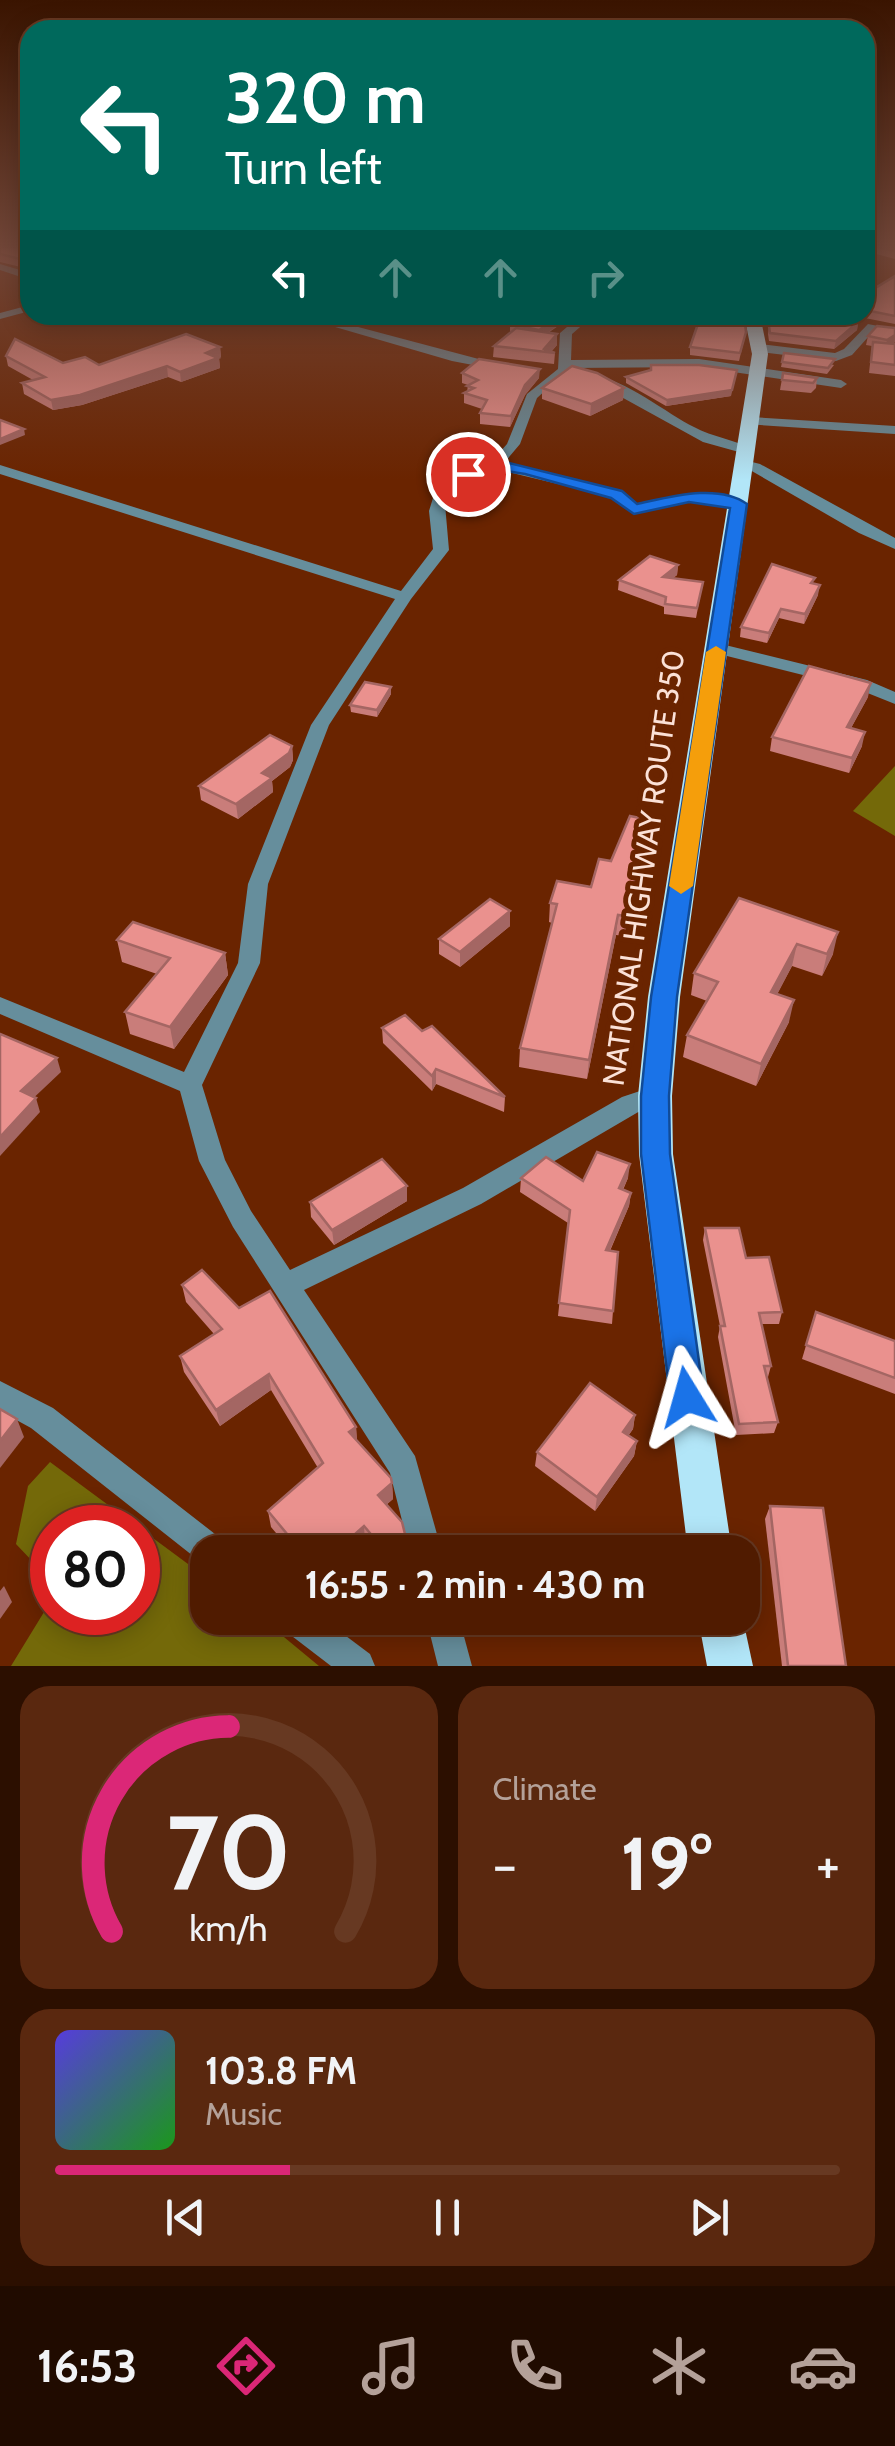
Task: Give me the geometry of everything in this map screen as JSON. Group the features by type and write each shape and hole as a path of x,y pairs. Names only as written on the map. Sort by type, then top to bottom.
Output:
{"highway":[{"name":"NATIONAL HIGHWAY ROUTE 350","path":"708,1535 656,1154 655,1096 664,997 758,360 753,325"},
{"path":"724,1635 730,1666"}],"street":[{"path":"336,325 456,358 509,367"},
{"path":"422,1535 404,1467 242,1218 212,1161 190,1085 250,963 258,884 320,725 404,597 441,550 444,540 438,525 437,502 449,485 493,464 515,441 530,398 565,367 566,333 576,325"},
{"path":"544,373 565,367 841,356 878,328 865,325"},
{"path":"758,360 840,384"},
{"path":"565,367 631,394 711,441 746,445 895,430"},
{"path":"746,445 755,467 895,544"},
{"path":"493,464 617,494 634,510 689,497 739,504"},
{"path":"0,469 404,597"},
{"path":"717,648 887,694 895,674"},
{"path":"0,1005 190,1085"},
{"path":"286,1285 472,1196 631,1104 655,1096"},
{"path":"0,1395 42,1418 191,1535"},
{"path":"318,1635 358,1666"},
{"path":"447,1635 455,1666"}],"shaded area":[{"path":"895,766 895,836 853,811"},
{"path":"50,1462 108,1505 30,1505 30,1559 16,1544 28,1486"},
{"path":"160,1543 190,1565 190,1635 282,1635 319,1666 11,1666 30,1635 160,1635"}],"building":[{"path":"515,325 547,325 539,330"},
{"path":"698,325 745,325 740,353 690,347"},
{"path":"855,325 836,341 770,333 769,326"},
{"path":"877,326 895,328 895,335 887,340 868,336"},
{"path":"516,328 557,334 544,349 555,353 494,346"},
{"path":"186,334 220,347 206,353 218,358 180,372 167,366 80,395 51,400 22,383 45,377 6,356 15,339 63,363 85,357 99,365"},
{"path":"873,342 895,344 895,365 871,362"},
{"path":"784,353 835,359 828,368 782,362"},
{"path":"479,359 540,369 525,385 511,416 480,413 487,400 464,393 474,388 467,386 478,380 462,373"},
{"path":"651,365 737,370 732,390 667,400 626,377 651,370"},
{"path":"572,366 597,373 624,388 591,404 542,388"},
{"path":"783,373 817,378 813,383 782,380"},
{"path":"0,420 24,429 0,439"},
{"path":"650,556 678,565 663,577 703,582 697,608 665,604 666,597 619,580"},
{"path":"772,564 815,578 811,583 820,585 805,614 781,609 769,633 741,627"},
{"path":"809,666 871,683 847,727 865,732 852,758 772,737"},
{"path":"365,682 391,687 377,710 350,705"},
{"path":"270,735 292,746 289,753 262,773 272,778 236,804 199,786"},
{"path":"630,816 650,820 626,916 618,915 589,1060 520,1048 557,904 550,903 557,881 591,887 599,859 611,861"},
{"path":"739,898 838,932 827,954 797,944 771,992 794,1000 761,1064 687,1035 718,982 694,973"},
{"path":"490,899 510,911 460,952 439,939"},
{"path":"133,922 225,953 170,1027 125,1012 170,958 117,940"},
{"path":"405,1015 422,1031 432,1026 505,1097 436,1069 432,1076 382,1028"},
{"path":"0,1034 57,1058 21,1091 36,1098 0,1137"},
{"path":"597,1152 630,1164 619,1188 631,1193 606,1250 618,1252 613,1311 559,1303 570,1210 521,1178 546,1157 583,1181"},
{"path":"382,1159 407,1186 332,1230 310,1202"},
{"path":"705,1228 739,1228 746,1258 769,1257 782,1312 759,1313 771,1366 764,1366 778,1422 739,1424"},
{"path":"202,1270 239,1308 270,1291 356,1427 349,1432 391,1478 392,1483 378,1495 402,1522 404,1535 372,1535 364,1526 354,1535 288,1535 268,1511 323,1463 269,1374 216,1410 180,1356 222,1329 182,1285"},
{"path":"816,1312 895,1341 895,1378 806,1345"},
{"path":"590,1383 635,1415 623,1432 637,1441 597,1497 537,1452"},
{"path":"0,1409 17,1419 0,1441"},
{"path":"770,1506 823,1508 846,1666 788,1666"}],"slow traffic":[{"path":"681,886 716,652"}],"route":[{"path":"468,474 493,464 528,470 617,494 634,510 689,497 739,504 664,997 655,1096 656,1154 687,1397"}]}
